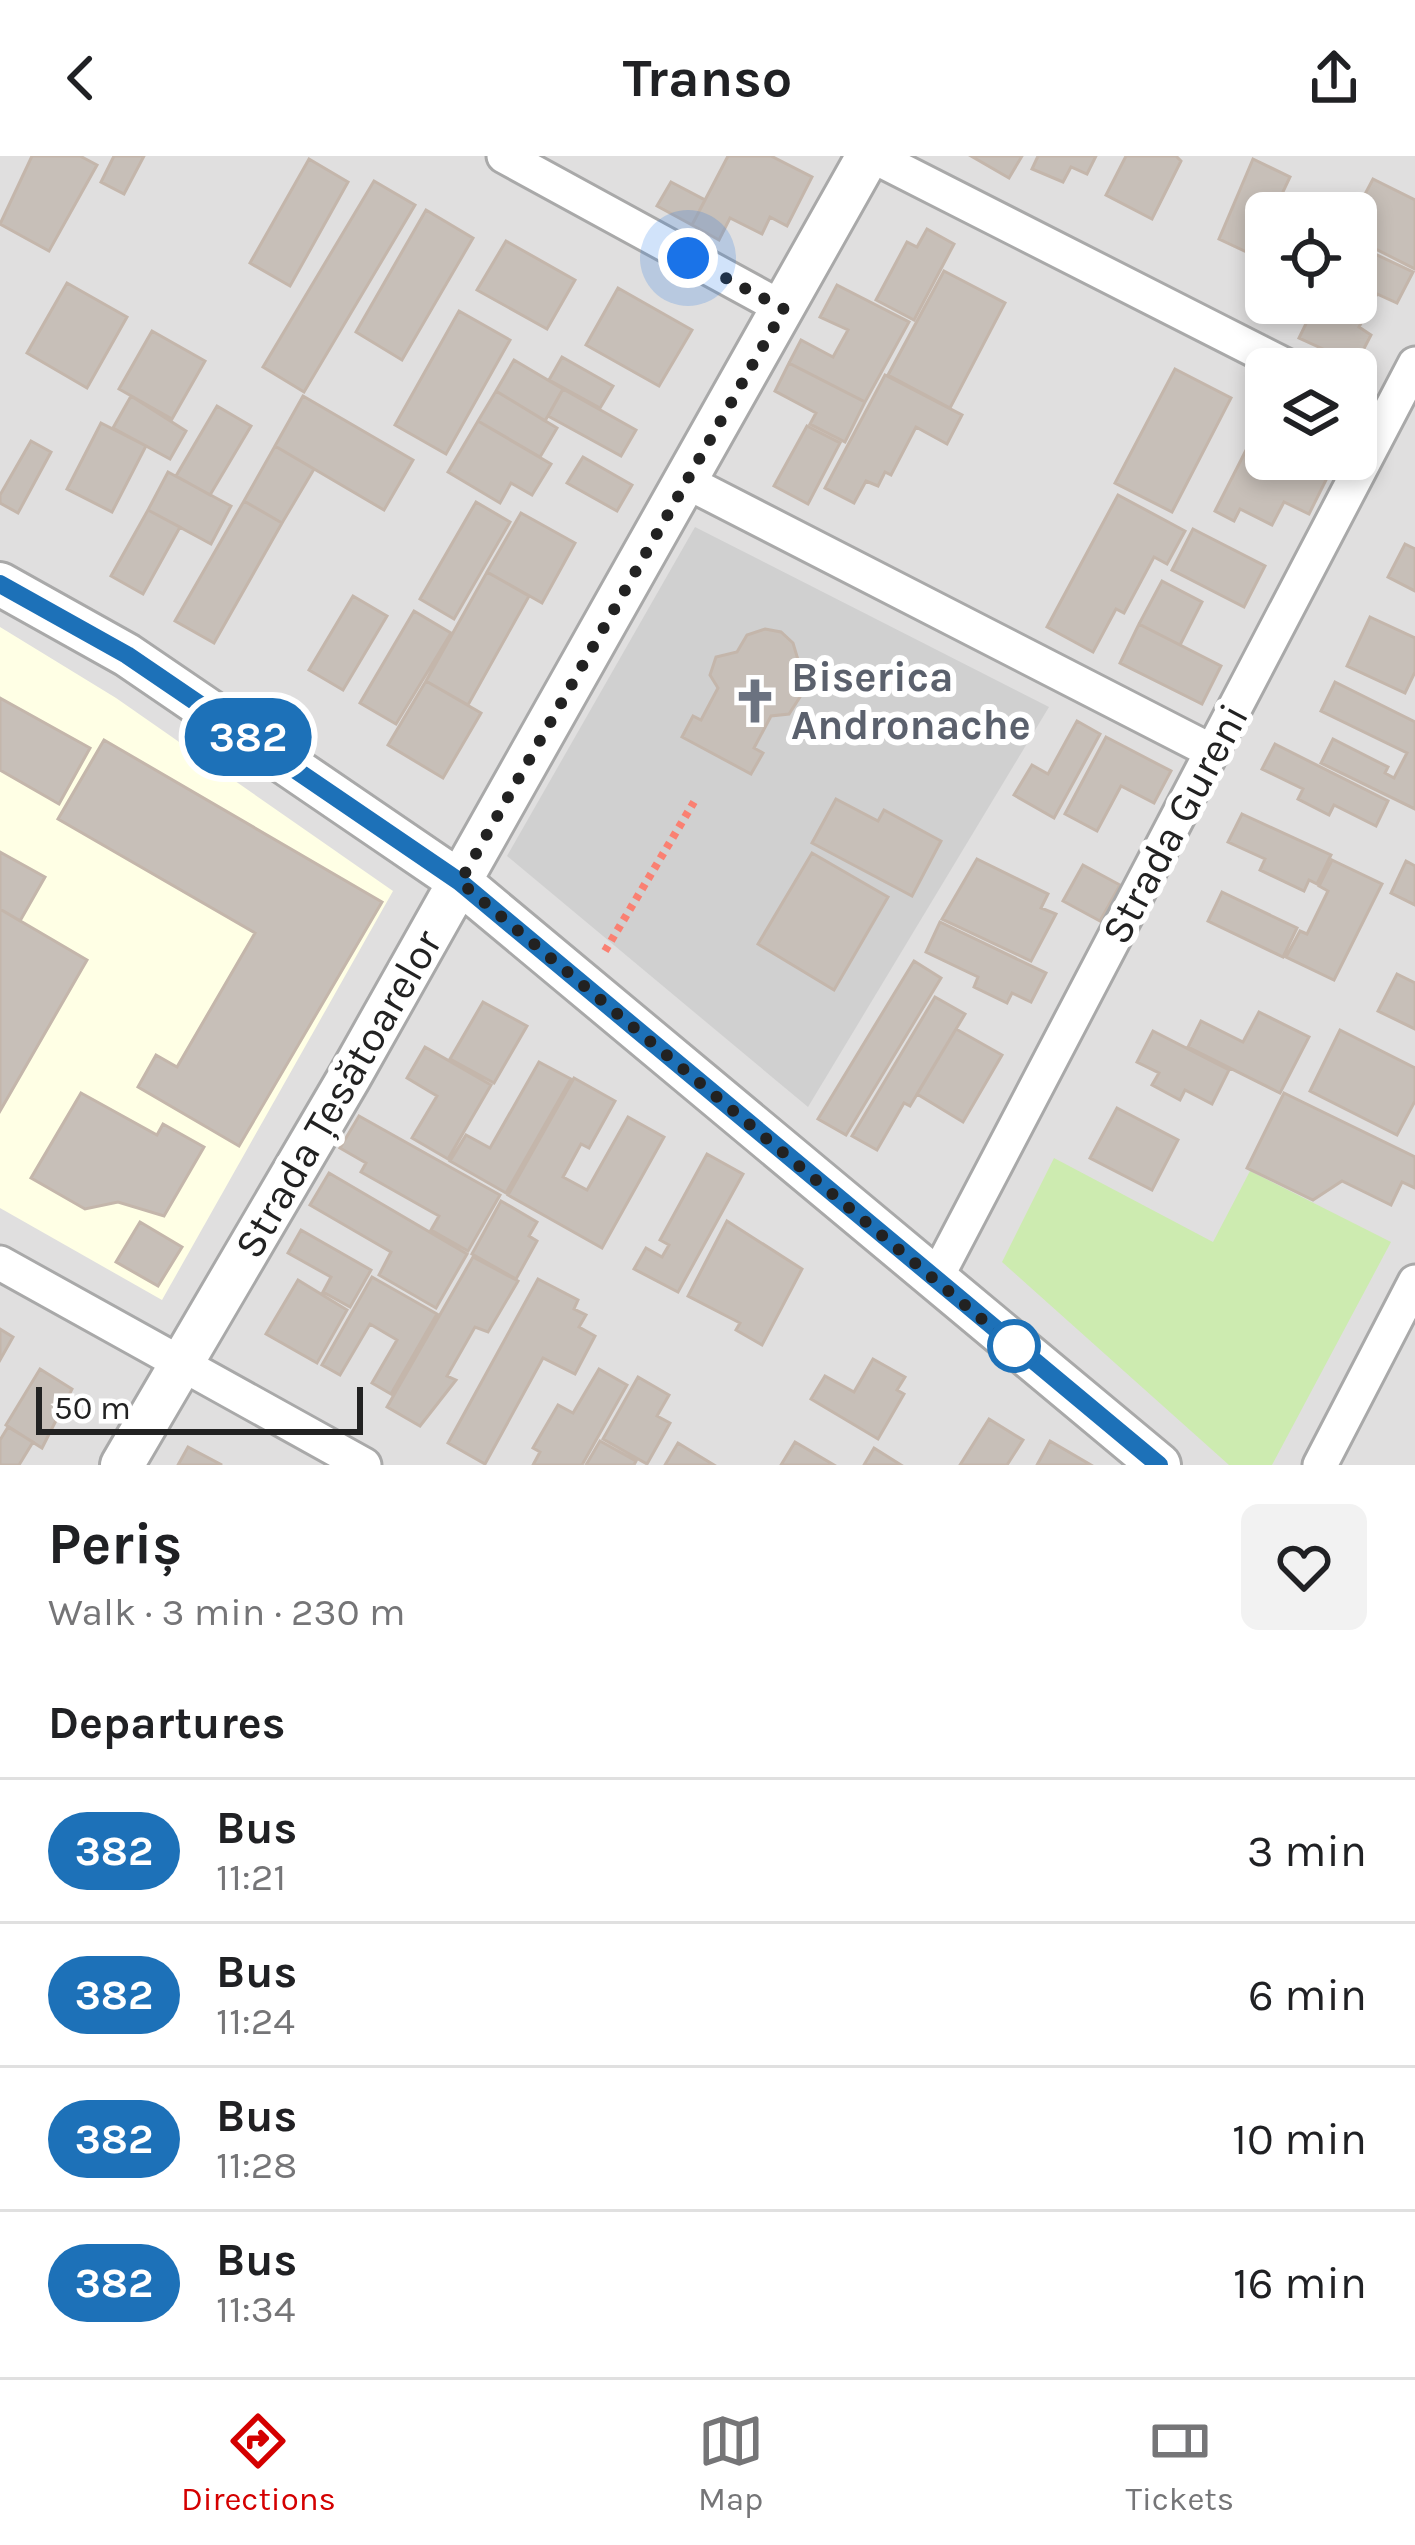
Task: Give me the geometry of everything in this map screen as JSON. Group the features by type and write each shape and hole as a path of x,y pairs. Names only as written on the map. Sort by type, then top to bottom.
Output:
{"street":[{"path":"504,156 784,309"},
{"path":"870,156 1250,348"},
{"name":"Strada Țesătoarelor","path":"122,1465 460,882 870,156"},
{"name":"Strada Gureni","path":"934,1282 1415,364"},
{"path":"1377,412 1387,417"},
{"path":"687,482 1213,752"},
{"path":"0,584 127,655 460,882 1159,1465"},
{"path":"0,1263 364,1465"},
{"path":"1320,1465 1415,1282"}],"path":[{"path":"583,988 694,802"}],"shaded area":[{"path":"0,156 1415,156 1415,1465 0,1465"},
{"path":"695,527 1049,707 808,1107 507,856"},
{"path":"0,627 116,698 393,891 162,1300 0,1208"}],"green space":[{"path":"1054,1158 1213,1242 1250,1171 1391,1242 1272,1465 1229,1465 1002,1262"}],"building":[{"path":"32,156 80,156 97,165 49,251 0,224"},
{"path":"114,156 144,156 124,194 101,182"},
{"path":"728,156 771,156 812,177 787,226 770,217 762,234 730,218 719,240 692,225"},
{"path":"971,156 1022,156 1009,178"},
{"path":"1038,156 1096,156 1087,174 1071,167 1063,182 1032,169"},
{"path":"1126,156 1176,156 1181,161 1152,219 1106,195"},
{"path":"309,159 348,182 290,286 250,263"},
{"path":"1253,159 1290,177 1283,192 1245,192 1245,251 1219,239"},
{"path":"1373,179 1415,200 1415,269 1377,250 1377,192 1366,192"},
{"path":"374,181 415,205 304,392 263,367"},
{"path":"671,182 705,200 692,225 657,206"},
{"path":"426,210 473,238 402,360 356,332"},
{"path":"927,229 954,244 914,320 876,300 907,242 917,247"},
{"path":"506,241 575,280 547,329 477,290"},
{"path":"1377,255 1413,272 1397,303 1377,294"},
{"path":"944,271 1005,303 950,408 888,375"},
{"path":"67,283 127,317 87,388 27,353"},
{"path":"837,285 909,322 865,402 789,363 801,340 833,357 848,330 820,317"},
{"path":"618,288 692,330 659,386 586,345"},
{"path":"459,311 510,340 446,454 395,425"},
{"path":"1306,324 1361,324 1371,335 1364,348 1321,348 1299,338"},
{"path":"152,331 205,361 172,419 119,389"},
{"path":"562,357 613,386 600,408 549,380"},
{"path":"514,360 563,389 545,421 496,391"},
{"path":"789,363 865,402 845,442 810,424 816,413 775,391"},
{"path":"1175,369 1231,398 1172,512 1115,483"},
{"path":"885,375 962,415 947,444 916,427 891,475 885,472 878,486 866,481 854,503 825,488"},
{"path":"563,389 636,430 621,456 548,416"},
{"path":"496,391 557,428 540,457 478,421"},
{"path":"131,396 186,431 170,459 113,428"},
{"path":"303,396 413,460 384,510 275,446"},
{"path":"217,406 251,426 210,495 176,476"},
{"path":"478,421 551,464 532,495 511,483 500,503 448,472"},
{"path":"101,423 146,446 112,512 67,489"},
{"path":"807,426 840,443 808,504 774,486"},
{"path":"31,441 51,452 18,513 0,503 0,495"},
{"path":"275,446 314,469 282,523 244,501"},
{"path":"1245,452 1245,480 1326,480 1309,514 1284,502 1272,525 1240,509 1234,521 1215,511"},
{"path":"583,457 632,485 617,511 567,483"},
{"path":"168,472 231,506 211,544 148,510"},
{"path":"1118,495 1185,531 1167,564 1154,557 1124,613 1116,609 1093,652 1047,627"},
{"path":"244,501 282,523 214,643 175,621"},
{"path":"476,502 510,522 454,619 420,599"},
{"path":"148,510 180,527 143,594 111,576"},
{"path":"521,513 575,543 542,603 487,572"},
{"path":"1193,529 1265,566 1244,607 1172,570"},
{"path":"1405,544 1415,549 1415,591 1388,577"},
{"path":"487,572 529,596 468,705 426,681"},
{"path":"1162,581 1202,602 1180,645 1139,624"},
{"path":"353,596 387,616 343,690 309,670"},
{"path":"414,611 451,633 396,724 360,703"},
{"path":"1370,617 1415,638 1415,672 1405,693 1347,666"},
{"path":"1139,624 1221,666 1202,704 1120,663"},
{"name":"Biserica Andronache","path":"765,629 781,632 793,643 799,663 791,679 800,697 789,714 771,716 754,748 763,753 751,774 682,737 693,716 701,720 718,688 710,675 716,657 737,652 747,635"},
{"path":"426,681 481,713 443,778 388,745"},
{"path":"1335,682 1415,722 1415,809 1321,763 1333,739 1388,767 1385,773 1394,778 1407,753 1321,711"},
{"path":"0,698 90,748 59,804 0,770"},
{"path":"1077,721 1100,734 1054,818 1014,795 1032,765 1048,774"},
{"path":"1106,737 1171,771 1154,803 1121,786 1097,831 1065,814"},
{"path":"104,740 382,902 239,1146 138,1087 156,1055 177,1067 255,933 58,819"},
{"path":"1275,744 1388,801 1376,826 1334,805 1329,815 1298,799 1303,789 1262,769"},
{"path":"836,799 878,821 884,810 941,841 912,896 812,843"},
{"path":"1242,814 1331,855 1317,884 1309,880 1304,891 1260,870 1265,859 1228,842"},
{"path":"0,852 45,877 20,921 0,909"},
{"path":"812,853 888,897 834,990 758,944"},
{"path":"977,859 1048,894 1041,908 1056,914 1031,961 942,919"},
{"path":"1332,860 1382,884 1334,980 1286,957 1300,931 1307,934 1328,891 1319,886"},
{"path":"1406,861 1415,866 1415,905 1391,893"},
{"path":"1083,865 1120,885 1100,921 1063,901"},
{"path":"1222,892 1297,928 1283,957 1208,921"},
{"path":"0,909 87,960 0,1111"},
{"path":"940,922 1046,973 1031,1002 1012,993 1007,1003 974,987 978,977 926,952"},
{"path":"914,961 941,978 846,1135 818,1119"},
{"path":"1397,974 1415,983 1415,1029 1378,1011"},
{"path":"935,997 965,1014 910,1106 904,1103 877,1150 852,1136"},
{"path":"483,1002 527,1026 494,1083 450,1059"},
{"path":"1259,1012 1309,1037 1280,1093 1188,1047 1201,1021 1243,1042"},
{"path":"956,1029 1002,1055 963,1122 917,1094"},
{"path":"1340,1030 1415,1068 1415,1101 1397,1135 1310,1091"},
{"path":"1153,1031 1229,1070 1212,1104 1185,1090 1180,1100 1152,1085 1159,1073 1137,1062"},
{"path":"425,1047 491,1085 448,1159 412,1138 437,1096 407,1078"},
{"path":"539,1062 571,1079 506,1193 450,1161 466,1135 490,1148"},
{"path":"574,1078 615,1101 589,1148 581,1144 563,1177 587,1190 628,1117 664,1137 602,1248 508,1195"},
{"path":"81,1093 157,1135 163,1124 204,1147 164,1216 118,1202 85,1209 31,1178"},
{"path":"1284,1093 1415,1157 1415,1188 1402,1182 1391,1205 1342,1181 1313,1200 1247,1168"},
{"path":"1117,1108 1178,1140 1152,1190 1090,1158"},
{"path":"359,1116 500,1195 468,1251 431,1230 439,1216 361,1172 366,1163 340,1148"},
{"path":"707,1154 743,1174 678,1292 634,1269 646,1248 662,1257 669,1245 660,1240"},
{"path":"329,1173 467,1254 436,1308 379,1275 391,1252 310,1205"},
{"path":"501,1201 537,1222 529,1236 537,1241 516,1279 472,1254"},
{"path":"727,1221 802,1269 762,1345 736,1330 740,1323 688,1296"},
{"path":"140,1222 182,1247 158,1286 116,1262"},
{"path":"301,1230 371,1270 350,1307 323,1292 331,1277 288,1253"},
{"path":"473,1257 518,1281 488,1332 475,1327 447,1376 456,1380 420,1426 387,1407"},
{"path":"372,1277 437,1314 391,1394 372,1383 397,1340 370,1324 340,1375 322,1365"},
{"path":"538,1279 578,1300 574,1309 586,1315 579,1327 595,1336 575,1374 543,1358 485,1464 448,1443"},
{"path":"298,1280 347,1310 317,1363 266,1334"},
{"path":"0,1329 13,1337 0,1360"},
{"path":"873,1359 905,1377 897,1390 904,1394 878,1439 811,1399 825,1376 854,1392"},
{"path":"40,1369 72,1389 42,1448 6,1425"},
{"path":"599,1369 627,1385 582,1465 533,1465 540,1452 533,1448 558,1405 573,1413"},
{"path":"638,1377 669,1395 657,1416 670,1423 647,1464 603,1439"},
{"path":"989,1419 1023,1440 1007,1465 960,1465"},
{"path":"8,1427 33,1442 19,1465 0,1465 0,1440"},
{"path":"600,1441 636,1461 634,1465 586,1465"},
{"path":"1050,1441 1091,1465 1037,1465"},
{"path":"795,1442 834,1465 781,1465"},
{"path":"678,1443 714,1465 665,1465"},
{"path":"188,1447 222,1465 178,1465"},
{"path":"874,1448 901,1465 864,1465"}],"bus line":[{"name":"382","path":"0,584 127,655 460,882 866,1226 1159,1465"}],"place":[{"name":"Biserica Andronache","path":"755,701"}],"route":[{"path":"688,258 784,309 460,882 1014,1346"}]}
